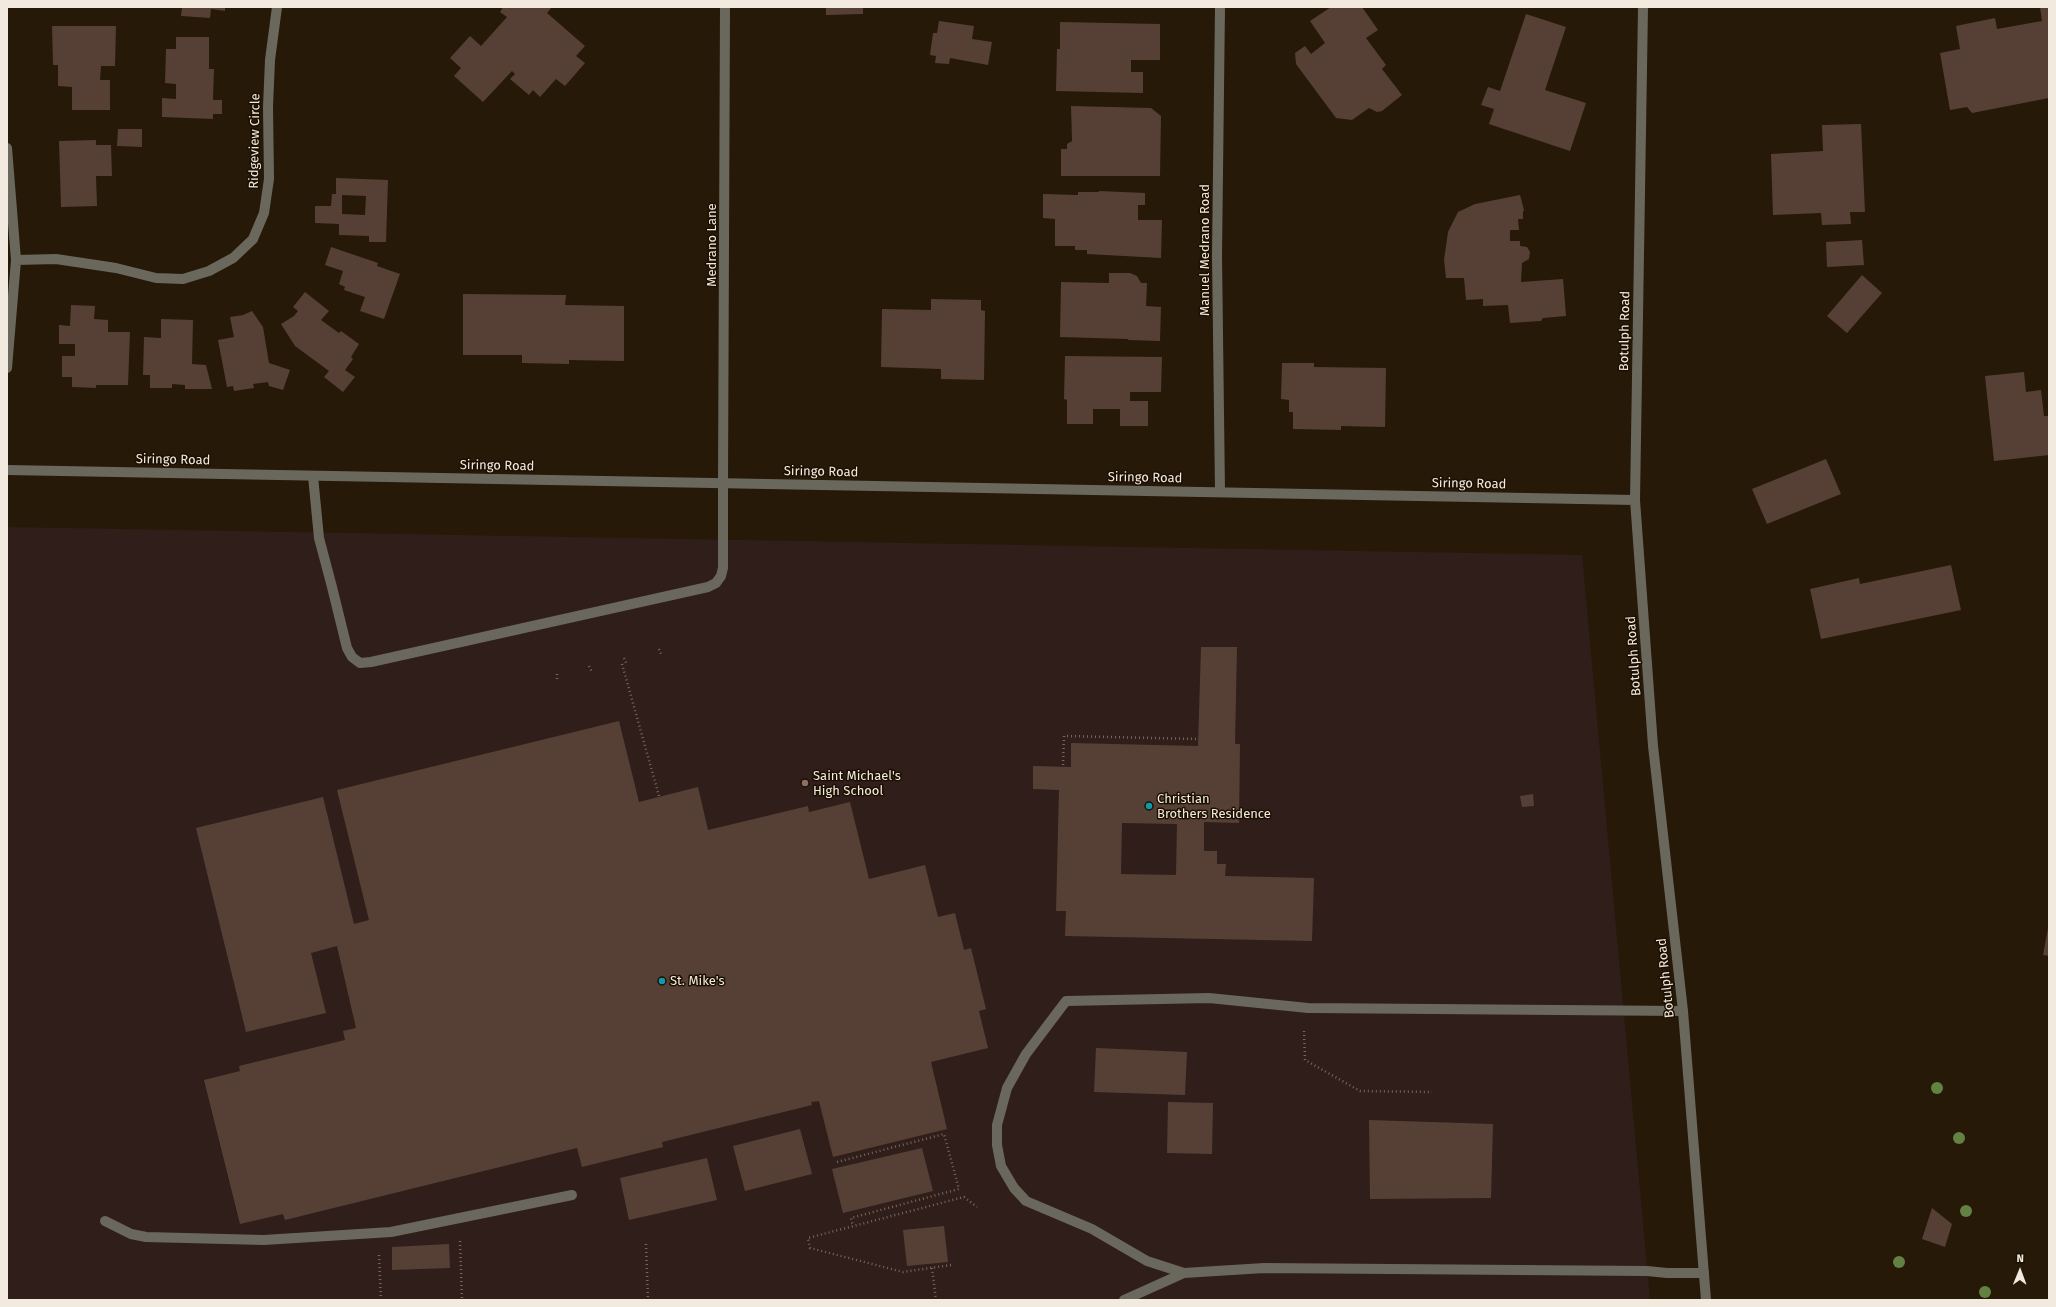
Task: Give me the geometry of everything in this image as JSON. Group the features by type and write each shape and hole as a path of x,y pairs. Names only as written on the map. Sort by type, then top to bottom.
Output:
{"street":[{"name":"Ridgeview Circle","path":"16,260 56,259 116,268 156,278 183,279 209,272 233,258 253,239 264,213 269,180 269,68 277,7"},
{"name":"Medrano Lane","path":"313,476 319,538 347,648 352,657 360,663 371,662 708,587 716,583 721,576 723,568 726,7"},
{"name":"Manuel Medrano Road","path":"1220,7 1217,255 1220,492"},
{"name":"Botulph Road","path":"1643,7 1635,500 1653,746 1683,1012 1706,1300"},
{"path":"7,148 16,260 7,368"},
{"name":"Siringo Road","path":"7,470 1635,500"},
{"path":"1683,1012 1308,1008 1210,998 1066,1001 1026,1054 1007,1088 997,1125 997,1145 1001,1166 1014,1188 1026,1201 1092,1229 1146,1261 1184,1273 1272,1268 1639,1271 1704,1273"},
{"path":"105,1220 131,1234 146,1237 264,1240 391,1232 572,1195"},
{"path":"1124,1300 1184,1273"}],"path":[{"path":"659,650 660,654"},
{"path":"624,658 626,663"},
{"path":"622,664 659,796"},
{"path":"589,666 592,672"},
{"path":"557,674 557,680"},
{"path":"1063,765 1064,736 1199,739"},
{"path":"1304,1030 1305,1060 1360,1091 1432,1092"},
{"path":"837,1162 944,1134 959,1189 851,1218 853,1226"},
{"path":"951,1265 904,1272 810,1248 808,1238 964,1197 976,1207"},
{"path":"646,1244 648,1300"},
{"path":"461,1266 462,1300"},
{"path":"932,1268 936,1300"},
{"path":"380,1270 381,1300"}],"shaded area":[{"name":"Saint Michael's High School","path":"7,527 1582,555 1650,1300 7,1300"}],"building":[{"path":"182,7 225,7 225,11 211,9 210,18 181,16"},
{"path":"503,7 552,7 547,13 585,46 576,56 585,63 565,86 556,79 540,97 533,90 529,95 510,79 515,74 512,71 483,102 454,76 461,68 450,58 470,36 481,46 507,17 500,12"},
{"path":"826,7 863,7 863,14 826,15"},
{"path":"1331,7 1362,7 1378,30 1366,38 1386,65 1382,69 1402,95 1382,111 1377,112 1369,108 1352,120 1336,118 1296,64 1295,53 1305,46 1311,54 1325,43 1310,21"},
{"path":"2040,7 2048,7 2049,13 2049,98 1972,113 1967,107 1950,110 1940,53 1960,49 1956,26 1995,18 1997,29 2042,21"},
{"path":"1526,14 1566,27 1545,90 1586,103 1570,151 1489,124 1494,109 1481,105 1488,87 1500,91"},
{"path":"939,21 974,26 972,39 992,42 988,65 950,58 949,64 935,63 936,56 930,55 933,33 937,33"},
{"path":"1060,22 1160,24 1160,60 1131,60 1131,72 1143,72 1143,93 1056,91 1057,49 1060,49"},
{"path":"52,26 116,26 115,66 101,66 100,80 110,80 110,110 72,110 72,87 58,86 58,65 53,65"},
{"path":"176,37 209,37 209,69 214,69 213,100 222,100 222,114 213,114 213,119 162,117 162,98 176,99 176,84 165,83 166,49 176,49"},
{"path":"1071,106 1151,108 1161,116 1160,176 1061,176 1061,149 1067,149 1067,144 1072,141"},
{"path":"1861,124 1865,212 1850,212 1851,224 1822,225 1821,213 1773,215 1771,154 1823,151 1822,125"},
{"path":"118,129 142,129 142,147 117,146"},
{"path":"96,140 96,145 111,145 112,176 96,176 97,206 61,207 59,141"},
{"path":"336,178 388,180 386,242 369,242 369,236 339,235 339,224 315,223 315,206 331,206 332,194 336,194","holes":["342,195 366,196 365,215 342,214"]},
{"path":"1099,191 1145,193 1145,205 1138,205 1138,220 1162,220 1161,258 1087,254 1087,250 1075,250 1075,246 1055,246 1055,219 1043,218 1043,194 1078,195 1078,192"},
{"path":"1520,195 1524,210 1523,219 1518,219 1519,230 1510,230 1510,241 1520,241 1520,246 1527,247 1530,252 1529,259 1522,263 1521,282 1563,279 1566,316 1543,318 1541,321 1510,323 1508,305 1483,306 1483,299 1466,300 1464,278 1446,278 1444,260 1448,232 1458,212 1475,204"},
{"path":"1862,240 1864,265 1827,267 1826,242"},
{"path":"331,247 378,263 377,266 400,274 384,319 360,311 365,297 344,290 345,287 339,284 343,271 325,265"},
{"path":"1109,273 1130,273 1137,276 1141,283 1147,283 1146,306 1161,307 1160,341 1060,337 1061,282 1109,283"},
{"path":"1862,275 1882,293 1847,333 1827,316"},
{"path":"305,292 329,311 321,320 339,333 341,331 359,344 351,357 353,359 345,370 355,377 343,392 324,377 329,371 295,346 281,324 294,316 298,311 293,307"},
{"path":"463,294 566,295 565,305 624,306 624,361 569,360 569,364 522,363 522,355 463,355"},
{"path":"931,299 981,300 981,310 985,311 984,380 941,379 941,369 881,367 882,309 931,310"},
{"path":"71,305 95,306 94,319 108,320 108,332 130,332 128,385 96,385 96,388 72,387 72,377 62,377 62,356 75,356 75,344 59,344 59,325 70,326"},
{"path":"252,311 263,327 269,363 290,370 283,390 269,386 268,382 253,384 254,388 234,391 233,386 227,387 218,340 234,337 230,317 243,315"},
{"path":"161,319 193,320 192,364 206,365 212,389 185,389 185,385 172,384 172,388 150,388 150,375 143,375 144,337 161,338"},
{"path":"1065,356 1162,357 1161,392 1130,392 1130,401 1148,401 1148,426 1120,426 1120,409 1093,409 1093,424 1067,424 1067,400 1064,399"},
{"path":"1282,363 1314,363 1314,367 1386,368 1385,427 1341,426 1341,430 1293,429 1293,412 1289,412 1289,400 1281,399"},
{"path":"2024,372 2026,392 2041,390 2044,416 2049,416 2049,455 1994,461 1985,376"},
{"path":"1826,459 1841,494 1767,524 1752,489"},
{"path":"1951,565 1961,610 1821,639 1810,589 1859,578 1860,584"},
{"name":"Christian Brothers Residence","path":"1201,647 1237,647 1235,744 1240,744 1239,823 1204,822 1204,851 1217,851 1217,864 1226,864 1225,876 1314,878 1312,941 1065,936 1066,911 1056,911 1059,790 1033,789 1033,766 1071,767 1071,743 1198,746","holes":["1122,823 1177,824 1176,875 1121,874"]},
{"name":"St. Mike's","path":"619,721 639,802 698,787 708,830 808,806 809,812 850,802 869,879 925,865 938,917 955,913 964,950 971,948 986,1009 979,1011 988,1048 931,1062 947,1129 833,1157 819,1101 811,1102 812,1105 662,1142 663,1147 582,1167 577,1148 285,1220 283,1214 240,1224 204,1080 240,1071 239,1066 345,1040 343,1031 356,1028 337,946 311,953 326,1013 246,1032 196,828 323,797 354,924 369,920 337,790"},
{"path":"1533,794 1534,806 1522,807 1520,796"},
{"path":"2049,928 2049,956 2043,955"},
{"path":"1096,1048 1187,1052 1185,1095 1094,1092"},
{"path":"1168,1102 1213,1103 1212,1154 1167,1153"},
{"path":"1369,1120 1493,1124 1491,1198 1370,1199"},
{"path":"800,1129 812,1174 745,1191 733,1146"},
{"path":"922,1148 933,1191 843,1213 832,1169"},
{"path":"707,1158 717,1200 629,1220 620,1178"},
{"path":"1932,1208 1952,1224 1945,1247 1922,1239"},
{"path":"944,1226 948,1262 907,1266 903,1230"},
{"path":"449,1244 450,1268 392,1270 392,1247"}],"place":[{"name":"Saint Michael's High School","path":"805,783"},
{"name":"Christian Brothers Residence","path":"1149,806"},
{"name":"St. Mike's","path":"662,981"}]}
